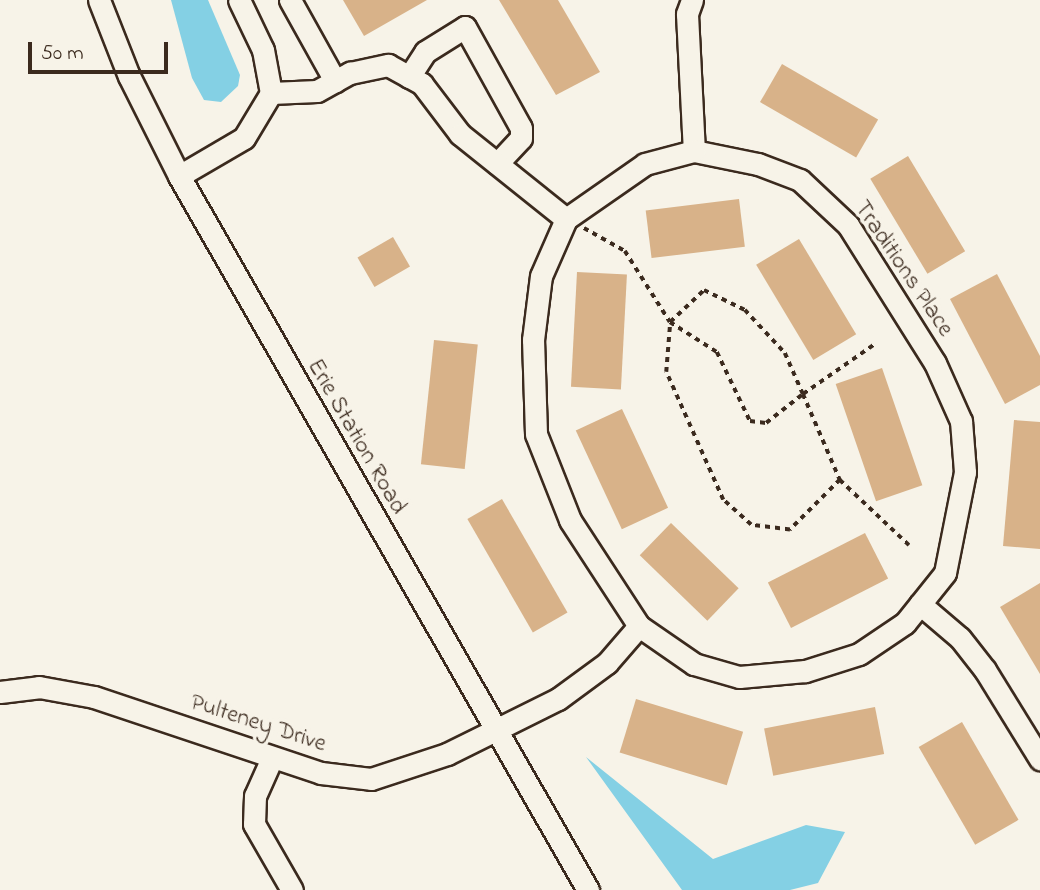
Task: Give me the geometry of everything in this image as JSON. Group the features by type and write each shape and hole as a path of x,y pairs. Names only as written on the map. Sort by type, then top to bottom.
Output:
{"street":[{"name":"Erie Station Road","path":"99,0 129,76 179,176 588,890"},
{"path":"290,0 335,81"},
{"path":"692,0 687,14 694,151"},
{"path":"179,176 244,138 271,93 263,50 242,1"},
{"path":"409,77 425,52 464,27 521,128 521,138 497,164"},
{"path":"271,93 317,91 335,81 388,65 422,83 460,134 566,219"},
{"name":"Traditions Place","path":"694,151 758,164 800,180 848,225 935,363 961,421 965,472 945,573 905,624 859,654 805,671 739,677 694,664 639,626 570,520 536,434 533,340 541,276 566,219 645,164 694,151"},
{"path":"920,604 960,638 985,670 1040,760"},
{"name":"Pulteney Drive","path":"0,692 39,687 94,697 321,773 371,779 416,767 496,732 558,699 597,670 639,626"},
{"path":"272,758 255,796 254,824 292,890"}],"path":[{"path":"566,219 625,251 670,322 717,352 750,421 766,423 875,344"},
{"path":"840,481 790,530 751,525 723,500 666,372 670,322 704,290 745,310 785,353 840,481 909,545"}],"water":[{"path":"171,0 208,0 240,75 238,86 221,102 204,100 192,78"},
{"path":"586,757 713,859 806,825 845,832 818,883 790,890 682,890"}],"building":[{"path":"343,0 427,0 364,36"},
{"path":"499,0 558,0 600,72 556,95"},
{"path":"782,64 878,120 856,158 760,102"},
{"path":"908,156 965,251 927,274 870,179"},
{"path":"739,199 745,247 652,258 646,210"},
{"path":"393,237 410,266 374,287 357,258"},
{"path":"799,239 856,334 813,360 756,265"},
{"path":"577,272 627,275 621,389 571,387"},
{"path":"997,274 1040,356 1040,385 1005,404 950,299"},
{"path":"434,340 478,345 465,469 421,464"},
{"path":"882,368 922,485 876,501 836,384"},
{"path":"622,409 668,508 622,529 576,431"},
{"path":"1014,420 1040,422 1040,549 1003,546"},
{"path":"502,499 568,612 533,632 467,519"},
{"path":"671,523 739,588 707,621 640,555"},
{"path":"865,533 888,578 791,628 768,582"},
{"path":"1040,583 1040,674 1000,607"},
{"path":"636,699 743,732 727,785 620,753"},
{"path":"875,707 884,754 773,776 764,729"},
{"path":"962,722 1018,820 975,845 919,747"}]}
